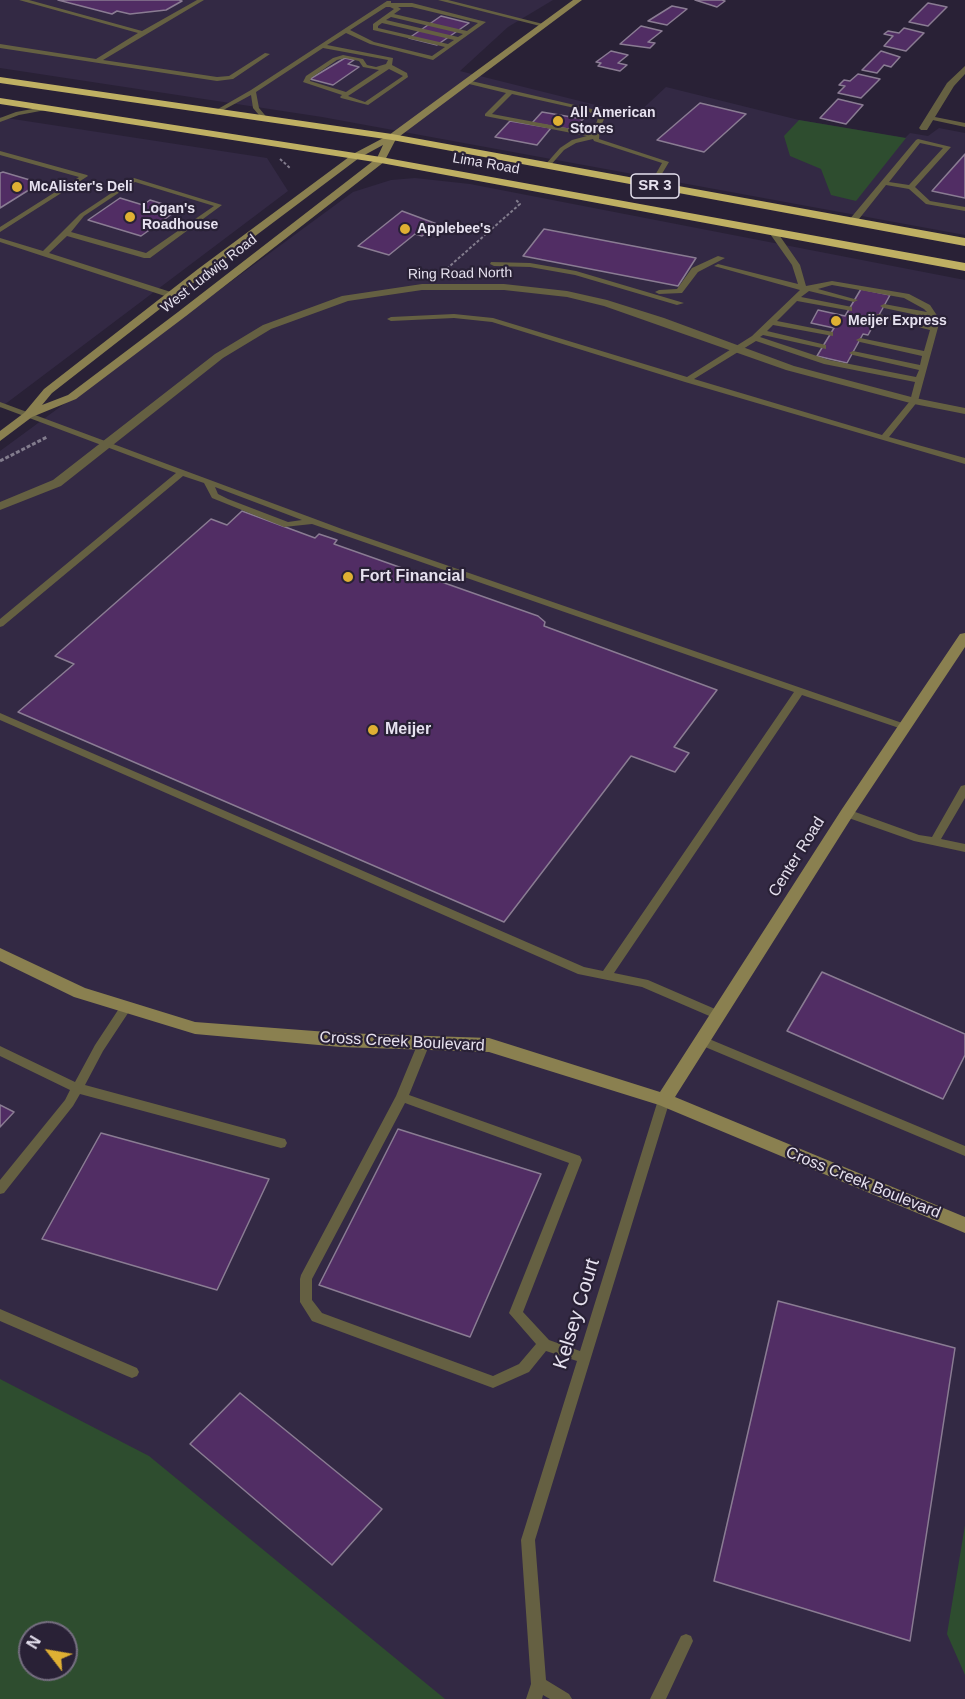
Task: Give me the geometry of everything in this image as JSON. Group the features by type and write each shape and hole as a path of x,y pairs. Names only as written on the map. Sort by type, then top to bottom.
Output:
{"highway":[{"name":"Lima Road","path":"0,80 214,113 392,137 965,242"},
{"name":"Lima Road","path":"0,101 381,160 965,267"}],"main road":[{"name":"West Ludwig Road","path":"0,437 28,415 48,391 171,295 356,156 392,137 578,0"},
{"name":"West Ludwig Road","path":"28,415 72,397 381,160 392,137"},
{"name":"Center Road","path":"664,1100 847,813 965,637"},
{"name":"Cross Creek Boulevard","path":"0,954 80,993 195,1028 341,1040 489,1045 664,1100 965,1225"}],"street":[{"path":"924,128 950,85 965,69"},
{"name":"Ring Road North","path":"0,506 57,483 219,356 249,336 295,315 346,298 396,290 496,286 567,294 618,306 812,374 914,401 965,411"}],"lane":[{"path":"22,0 143,33"},
{"path":"96,61 201,0"},
{"path":"441,0 544,24"},
{"path":"389,4 398,9 473,29"},
{"path":"214,113 253,91 322,46 389,4 412,5 483,22 433,57 372,43 346,31"},
{"path":"398,9 378,23 454,43"},
{"path":"390,15 473,29"},
{"path":"0,46 217,79 231,78 267,54"},
{"path":"322,46 391,59 389,66 343,97 366,104 406,76 389,66 376,69 365,66 361,60 345,56 335,59 308,77 306,82 347,94"},
{"path":"467,82 590,110 602,117 597,128 596,140 666,162 652,186"},
{"path":"253,91 256,108 266,120"},
{"path":"510,92 487,115 596,136"},
{"path":"0,120 18,113 49,108"},
{"path":"930,118 965,125"},
{"path":"547,166 562,149 574,141 596,136"},
{"path":"852,222 918,141 948,147 911,187"},
{"path":"0,153 85,176 0,230"},
{"path":"44,255 82,215 134,180 219,205 147,256 66,232"},
{"path":"884,183 911,187 928,203 965,210"},
{"path":"772,231 796,265 804,290"},
{"path":"0,240 171,295"},
{"path":"626,287 666,293 679,291 695,270 719,262 804,290 854,300"},
{"path":"494,264 542,267 626,287 680,303"},
{"path":"688,380 740,350 804,290 832,284 906,296 927,307 936,320 914,401 884,438"},
{"path":"796,298 849,309"},
{"path":"884,306 933,316"},
{"path":"391,319 454,316 486,319 965,461"},
{"path":"878,316 933,328"},
{"path":"772,322 830,334"},
{"path":"758,335 823,347"},
{"path":"758,335 827,362 918,380"},
{"path":"860,340 926,354"},
{"path":"853,353 922,368"},
{"path":"0,404 314,521 904,727"},
{"path":"0,624 181,473"},
{"path":"606,975 799,692"},
{"path":"0,716 582,971 644,983 718,1015"},
{"path":"934,842 965,789"},
{"path":"847,813 934,842 965,848"},
{"path":"0,1189 69,1103 99,1048 126,1007"},
{"path":"702,1041 965,1151"},
{"path":"424,1043 402,1096 306,1279 306,1302 317,1317 493,1382 524,1368 544,1344"},
{"path":"0,1051 76,1088 280,1143"},
{"path":"402,1096 576,1160 516,1313 544,1344 584,1358"},
{"name":"Kelsey Court","path":"537,1692 528,1540 664,1100"},
{"path":"0,1315 132,1372"},
{"path":"658,1699 686,1641"},
{"path":"537,1692 564,1699"}],"path":[{"path":"442,274 445,267 520,204"},
{"path":"0,461 51,436"}],"shaded area":[{"path":"0,0 553,0 508,27 460,71 636,115 666,87 799,120 905,138 910,133 928,136 939,128 965,133 965,235 322,117 0,68"},
{"path":"0,117 267,158 288,191 0,408"},
{"path":"415,178 470,184 965,280 965,1699 0,1699 0,451 353,192 391,180"}],"green space":[{"path":"799,120 906,138 856,201 831,195 821,169 790,156 784,136"},
{"path":"0,1379 149,1456 445,1699 0,1699"},
{"path":"965,1525 965,1675 947,1634"}],"building":[{"path":"58,0 182,1 166,10 130,14 117,11 112,14"},
{"path":"695,0 722,0 725,1 717,7"},
{"path":"928,3 947,7 928,26 909,22"},
{"path":"672,6 687,9 667,25 648,21"},
{"path":"441,16 469,23 437,45 409,38"},
{"path":"641,26 662,31 648,42 655,43 650,48 620,44"},
{"path":"904,28 924,33 906,51 884,46 893,36 884,34 888,31 899,33"},
{"path":"611,51 628,55 618,63 627,65 620,71 598,66 601,63 596,62"},
{"path":"881,51 900,57 891,67 884,65 877,73 862,70"},
{"path":"345,58 354,60 348,64 359,67 333,85 310,79"},
{"path":"858,74 880,79 861,98 838,93 845,86 839,85 844,80 850,81"},
{"path":"838,99 863,105 846,124 820,118"},
{"path":"700,103 746,114 704,152 657,140"},
{"name":"All American Stores","path":"542,112 583,119 574,130 532,123"},
{"path":"510,121 551,128 537,145 495,137"},
{"path":"965,154 965,198 932,191"},
{"name":"McAlister's Deli","path":"0,173 40,183 0,208"},
{"name":"Logan's Roadhouse","path":"120,198 143,205 150,200 163,204 156,209 172,214 141,236 88,220"},
{"name":"Applebee's","path":"402,211 437,224 422,236 415,234 389,255 358,246"},
{"path":"544,229 696,258 678,286 523,256"},
{"path":"861,289 890,295 868,335 863,334 847,363 817,356 834,328 811,323 818,310 845,316"},
{"name":"Meijer","path":"242,511 315,538 319,534 337,540 334,544 538,616 545,622 544,626 717,690 674,747 689,753 675,772 631,756 504,922 18,712 74,664 55,656 211,519 227,525"},
{"path":"822,972 965,1034 965,1055 943,1099 787,1031"},
{"path":"0,1105 14,1112 0,1127"},
{"path":"398,1129 541,1174 470,1337 319,1285"},
{"path":"101,1133 269,1179 217,1290 42,1239"},
{"path":"778,1301 955,1348 910,1641 714,1581"},
{"path":"240,1393 382,1509 332,1565 190,1444"}],"place":[{"name":"All American Stores","path":"558,121"},
{"name":"McAlister's Deli","path":"17,187"},
{"name":"Logan's Roadhouse","path":"130,217"},
{"name":"Applebee's","path":"405,229"},
{"name":"Meijer Express","path":"836,321"},
{"name":"Fort Financial","path":"348,577"},
{"name":"Meijer","path":"373,730"}]}
